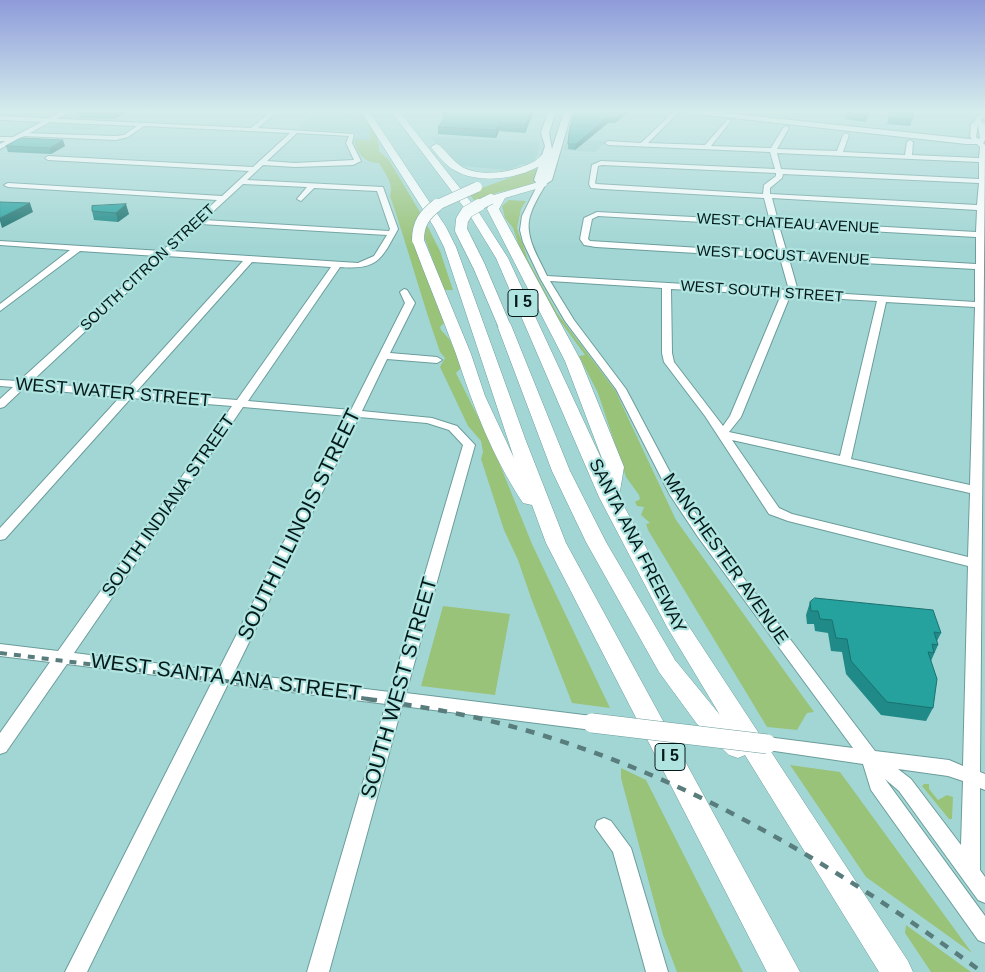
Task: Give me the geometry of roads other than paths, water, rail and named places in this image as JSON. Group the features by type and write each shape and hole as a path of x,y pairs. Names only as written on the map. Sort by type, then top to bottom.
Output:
{"highway":[{"name":"I 5","path":"394,156 440,227 450,247 517,441 556,543 784,972"},
{"name":"SANTA ANA FREEWAY","path":"430,156 474,214 502,258 609,497 695,657 778,783 897,972"},
{"path":"444,156 454,166 463,171 494,175 524,169"},
{"path":"546,156 538,163 449,199 433,209 420,226 418,240 463,354 477,396 499,447 556,543"},
{"path":"542,184 500,196 467,212 462,220 461,230 479,266 504,325 571,494 652,642 706,716 778,783"},
{"path":"534,198 526,193 500,196 493,209 573,361 614,466 609,497"}],"main road":[{"path":"548,156 539,180 542,184 547,180 554,156"}],"street":[{"name":"SOUTH CITRON STREET","path":"0,405 268,156"},
{"path":"48,158 258,166 358,163 356,156"},
{"path":"722,434 735,417 790,294 784,256 766,188 780,178 775,156"},
{"path":"893,156 983,160"},
{"path":"970,873 978,779 975,563 982,331 979,305 983,156"},
{"path":"982,181 598,163 595,165 591,183 594,186 983,207"},
{"path":"0,243 358,266 369,265 375,261 394,229 380,190 240,182"},
{"name":"MANCHESTER AVENUE","path":"542,184 526,216 524,230 527,242 544,278 564,311 621,389 674,492 870,757 905,785 985,893"},
{"path":"8,186 223,198"},
{"path":"301,199 312,186"},
{"name":"WEST CHATEAU AVENUE","path":"587,243 584,239 588,218 592,215 982,235"},
{"path":"197,222 391,233"},
{"name":"WEST LOCUST AVENUE","path":"587,243 981,266"},
{"path":"0,308 78,248"},
{"path":"0,536 250,259"},
{"name":"SOUTH INDIANA STREET","path":"0,747 64,658 337,264"},
{"name":"WEST SOUTH STREET","path":"544,278 979,305"},
{"path":"666,286 668,357 774,511 788,517 975,563"},
{"name":"SOUTH ILLINOIS STREET","path":"76,972 410,303 404,292"},
{"path":"846,460 882,299"},
{"path":"384,356 437,360"},
{"name":"WEST WATER STREET","path":"0,383 355,413 435,422"},
{"name":"SOUTH WEST STREET","path":"318,972 469,445 453,428 435,422"},
{"path":"722,434 976,490"},
{"name":"WEST SANTA ANA STREET","path":"0,650 870,757 949,768 978,779"},
{"name":"MANCHESTER AVENUE","path":"870,757 877,784 985,933"},
{"path":"604,828 621,848 657,972"}],"railway":[{"path":"0,653 377,700"},
{"path":"367,699 458,714 526,730 607,757 664,781 720,807 775,836 880,901 982,972"}]}
